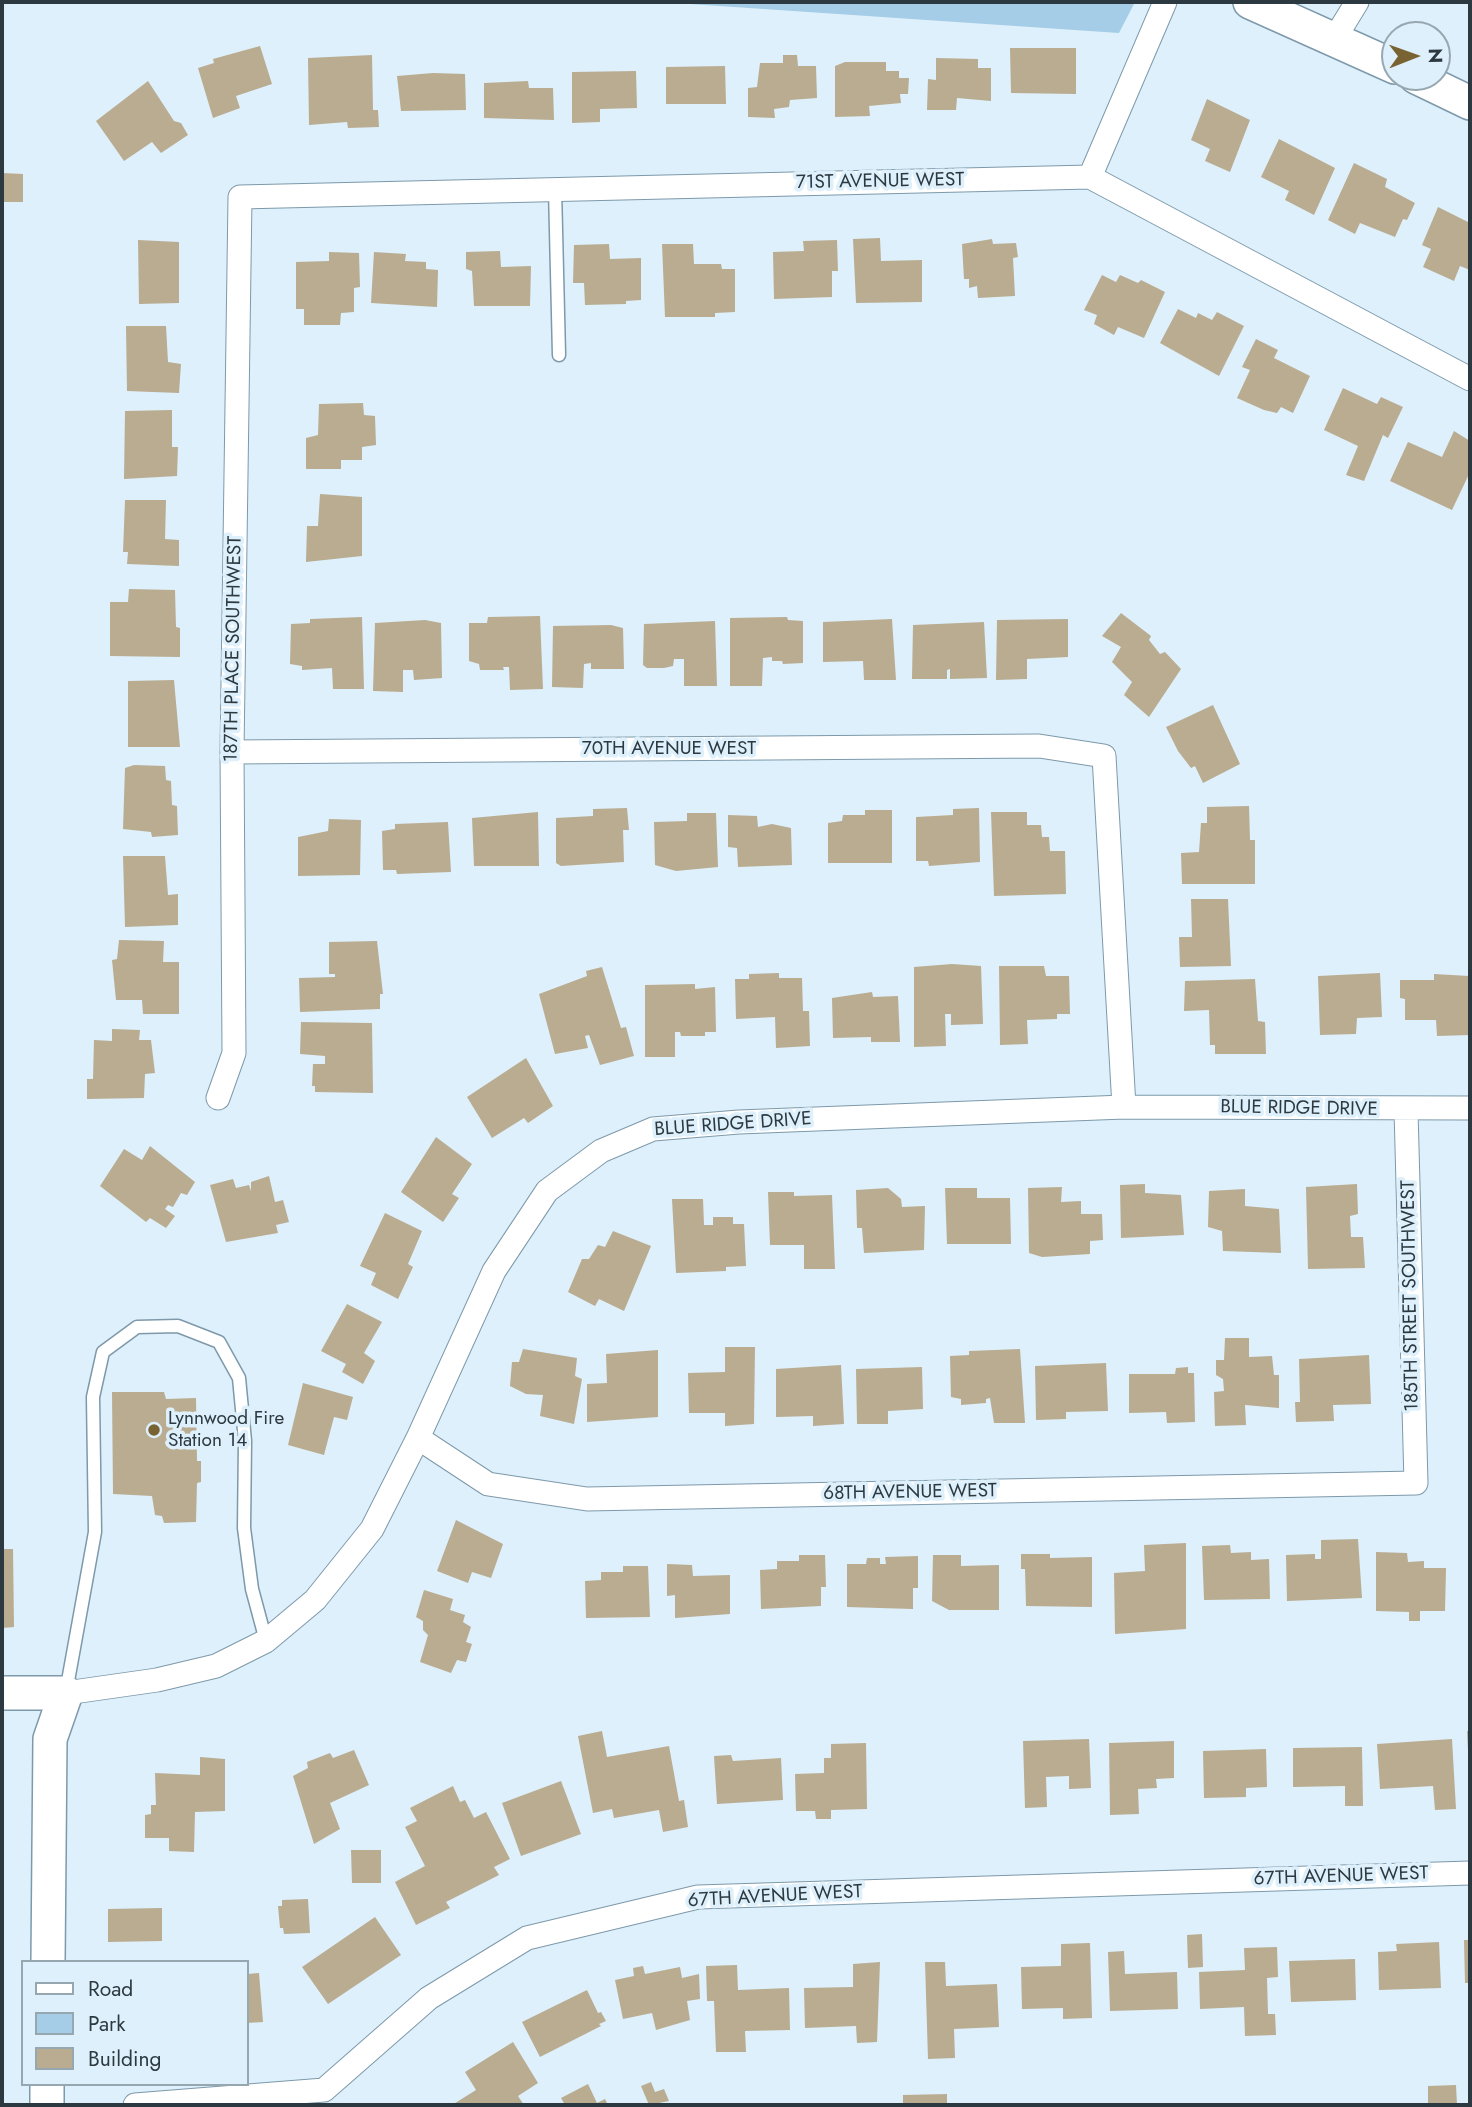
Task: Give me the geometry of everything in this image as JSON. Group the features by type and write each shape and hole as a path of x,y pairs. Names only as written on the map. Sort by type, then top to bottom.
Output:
{"street":[{"path":"1090,177 1166,2"},
{"path":"1250,2 1381,60"},
{"path":"1335,38 1357,2"},
{"path":"1445,91 1470,103"},
{"name":"71ST AVENUE WEST","path":"240,197 1090,177 1470,379"},
{"name":"187TH PLACE SOUTHWEST","path":"218,1098 234,1053 232,752 240,197"},
{"name":"70TH AVENUE WEST","path":"232,752 1039,746 1104,755 1124,1107"},
{"name":"BLUE RIDGE DRIVE","path":"66,1693 157,1680 216,1666 266,1641 315,1600 372,1529 418,1438 494,1271 547,1191 601,1150 653,1129 678,1127 1124,1107 1406,1110 1470,1108"},
{"name":"185TH STREET SOUTHWEST","path":"1406,1110 1416,1483"},
{"name":"68TH AVENUE WEST","path":"418,1438 488,1484 587,1499 1416,1483"},
{"path":"2,1693 66,1693 50,1739 48,1960"},
{"name":"67TH AVENUE WEST","path":"135,2105 326,2098 429,1998 527,1938 698,1897 1470,1873"},
{"path":"47,2086 47,2105"}],"lane":[{"path":"555,190 559,355"},
{"path":"66,1693 95,1531 93,1397 103,1352 136,1327 178,1326 219,1342 239,1378 245,1441 244,1528 251,1589 266,1641"}],"green space":[{"path":"660,2 1135,2 1119,33"}],"building":[{"path":"260,46 272,84 236,96 240,108 213,118 198,68 214,63 213,59"},
{"path":"1010,48 1076,48 1076,94 1011,93"},
{"path":"372,55 373,110 378,110 379,127 348,128 347,122 309,125 308,58"},
{"path":"783,55 797,55 798,66 816,66 817,98 790,100 789,107 774,109 775,118 748,117 748,88 757,87 760,63 783,63"},
{"path":"936,58 978,59 978,68 991,68 991,101 957,98 956,110 927,110 928,79 936,80"},
{"path":"845,62 886,62 886,71 899,71 899,78 909,78 908,94 900,94 901,103 869,106 870,116 835,117 835,66"},
{"path":"725,66 726,104 666,104 666,67"},
{"path":"636,71 637,108 600,109 600,122 572,123 572,72"},
{"path":"465,74 466,110 401,111 397,76"},
{"path":"148,81 174,121 181,123 188,135 161,153 152,142 124,161 96,121"},
{"path":"528,81 529,88 553,88 554,120 484,118 484,83"},
{"path":"1207,99 1250,120 1230,172 1205,161 1210,149 1191,140"},
{"path":"1279,139 1335,168 1314,215 1285,200 1289,191 1261,177"},
{"path":"1354,163 1387,179 1385,187 1415,203 1407,220 1403,219 1395,237 1360,223 1355,234 1328,220"},
{"path":"2,173 23,174 23,202 2,202"},
{"path":"1438,207 1470,223 1470,270 1460,266 1454,281 1423,267 1431,249 1422,245"},
{"path":"880,238 881,261 922,260 922,302 856,303 853,239"},
{"path":"992,239 993,244 1016,243 1018,257 1013,258 1015,296 978,298 977,286 969,288 969,279 964,279 962,244"},
{"path":"138,240 179,242 179,303 139,304"},
{"path":"837,240 838,271 832,271 832,297 774,299 773,252 804,251 803,241"},
{"path":"609,244 610,259 641,258 641,300 626,301 626,304 585,305 584,283 573,283 574,245"},
{"path":"662,244 693,244 694,264 721,264 722,269 735,269 735,312 715,313 715,317 665,317"},
{"path":"500,251 501,267 531,266 530,306 474,306 472,271 466,269 466,252"},
{"path":"329,252 359,253 360,287 354,288 354,312 341,313 340,325 304,325 304,309 296,309 296,262 329,261"},
{"path":"374,252 406,254 405,261 426,262 426,269 438,270 437,307 371,303"},
{"path":"1102,275 1116,282 1120,275 1138,283 1141,280 1165,292 1144,338 1118,327 1114,335 1094,324 1097,315 1084,310"},
{"path":"1178,309 1196,318 1198,313 1212,320 1217,312 1244,326 1219,376 1160,343"},
{"path":"126,326 166,326 168,362 181,364 179,393 127,391"},
{"path":"1256,339 1278,350 1274,358 1310,376 1293,413 1281,407 1277,413 1264,410 1237,398 1250,370 1242,367"},
{"path":"1343,388 1377,404 1381,397 1403,407 1388,438 1383,435 1364,481 1346,475 1358,446 1324,430"},
{"path":"363,403 364,415 375,416 376,445 362,447 362,460 341,460 341,469 306,469 306,438 318,435 319,404"},
{"path":"172,410 172,447 178,447 177,476 124,479 125,411"},
{"path":"1454,431 1470,441 1470,472 1452,510 1390,481 1408,442 1442,457"},
{"path":"320,494 362,497 362,556 306,562 307,526 318,526"},
{"path":"125,500 166,500 165,539 179,540 179,566 127,564 128,552 123,552"},
{"path":"129,589 175,590 176,627 180,628 180,657 110,656 110,602 128,602"},
{"path":"1121,613 1151,636 1149,640 1160,654 1165,652 1181,669 1149,717 1124,695 1132,682 1112,662 1121,647 1102,636"},
{"path":"540,616 543,689 510,690 509,667 503,667 504,670 480,670 479,664 469,661 469,623 487,623 488,617"},
{"path":"362,617 364,689 333,689 332,668 302,670 302,666 290,664 291,624 310,623 310,619"},
{"path":"787,617 788,620 803,621 803,663 783,664 782,661 772,661 772,657 763,658 762,686 730,686 730,618"},
{"path":"892,619 896,680 864,680 863,661 823,662 823,622"},
{"path":"1068,619 1068,657 1027,659 1027,679 996,680 997,620"},
{"path":"425,620 441,623 442,678 414,680 413,670 403,670 403,692 373,691 375,623"},
{"path":"715,621 717,686 684,686 684,659 674,659 673,666 664,668 647,668 643,665 644,624"},
{"path":"984,622 987,678 950,679 950,669 947,670 947,679 912,679 913,625"},
{"path":"611,625 623,628 624,669 591,669 591,663 584,664 583,688 552,687 553,626"},
{"path":"174,680 180,747 128,747 128,681"},
{"path":"1213,705 1240,764 1203,783 1195,766 1191,768 1178,751 1166,727"},
{"path":"134,765 165,766 166,780 171,781 172,805 177,806 178,835 152,837 151,832 123,829 125,768"},
{"path":"1249,806 1250,840 1255,840 1255,884 1182,884 1181,853 1199,852 1201,823 1207,823 1207,807"},
{"path":"627,808 629,830 623,830 624,862 561,866 556,863 556,818 593,816 593,809"},
{"path":"979,808 980,862 929,866 928,861 916,861 916,817 953,815 953,809"},
{"path":"865,810 892,810 892,863 828,863 828,823 842,821 843,815 865,815"},
{"path":"538,812 539,866 474,866 472,818"},
{"path":"991,812 1027,812 1027,825 1041,825 1042,837 1049,837 1050,851 1065,851 1066,894 994,896"},
{"path":"687,813 716,813 718,867 676,871 655,865 654,822 687,821"},
{"path":"728,815 757,816 758,827 772,824 791,828 792,865 738,867 737,848 728,847"},
{"path":"329,819 361,820 360,875 298,876 298,837 328,831"},
{"path":"448,822 451,872 397,874 396,870 383,870 382,831 395,829 395,824"},
{"path":"123,856 165,856 168,895 178,894 178,925 125,927"},
{"path":"1191,899 1228,899 1231,966 1180,967 1179,937 1192,937"},
{"path":"119,940 164,941 163,962 179,962 179,1014 143,1014 142,1000 116,1000 112,960 117,959"},
{"path":"377,941 383,994 380,994 380,1009 300,1012 299,978 335,977 335,974 329,974 329,942"},
{"path":"952,964 981,966 983,1024 951,1025 951,1014 945,1014 946,1046 914,1047 914,967"},
{"path":"999,966 1044,966 1046,976 1069,976 1070,1014 1057,1014 1057,1019 1027,1020 1028,1044 1000,1045"},
{"path":"602,967 621,1028 626,1027 634,1056 600,1065 589,1035 585,1036 588,1048 555,1054 539,994 587,976 586,971"},
{"path":"779,973 779,978 802,978 803,1011 809,1011 810,1046 776,1048 775,1017 736,1019 735,979 749,979 749,974"},
{"path":"1380,973 1382,1017 1357,1018 1356,1034 1320,1035 1318,976"},
{"path":"1434,974 1469,976 1470,1035 1437,1036 1436,1020 1405,1020 1405,999 1400,998 1400,980 1434,980"},
{"path":"1255,979 1258,1021 1265,1022 1266,1054 1215,1054 1215,1045 1210,1045 1209,1010 1184,1011 1185,981"},
{"path":"695,984 695,989 715,987 716,1032 705,1032 705,1036 681,1036 680,1032 675,1032 675,1057 645,1057 645,985"},
{"path":"872,992 873,997 898,996 900,1042 871,1042 871,1037 833,1038 832,998"},
{"path":"301,1022 372,1023 373,1093 315,1092 315,1086 312,1086 313,1064 325,1064 325,1056 300,1054"},
{"path":"112,1029 140,1030 139,1040 151,1040 155,1073 145,1074 144,1098 87,1099 87,1079 93,1079 94,1040 112,1041"},
{"path":"526,1058 553,1106 528,1123 524,1118 492,1138 467,1097"},
{"path":"436,1137 472,1164 452,1194 459,1198 443,1222 401,1192"},
{"path":"150,1146 195,1182 187,1195 181,1193 173,1207 168,1205 165,1209 175,1216 166,1228 150,1218 146,1222 100,1186 124,1149 142,1160"},
{"path":"269,1176 275,1202 283,1200 289,1222 276,1225 278,1233 226,1242 210,1185 233,1179 236,1188 249,1185 251,1191 251,1182"},
{"path":"1145,1184 1145,1193 1181,1195 1184,1235 1121,1238 1120,1185"},
{"path":"1357,1184 1358,1214 1350,1216 1351,1237 1363,1237 1365,1268 1308,1269 1306,1187"},
{"path":"1062,1187 1061,1202 1081,1201 1081,1214 1102,1214 1103,1240 1090,1241 1090,1254 1042,1257 1029,1253 1028,1188"},
{"path":"888,1188 901,1199 902,1207 925,1206 924,1250 864,1253 862,1228 857,1228 856,1190"},
{"path":"945,1188 977,1188 977,1198 1010,1198 1011,1244 947,1244"},
{"path":"1245,1189 1245,1206 1279,1209 1281,1253 1223,1251 1222,1231 1208,1227 1209,1191"},
{"path":"768,1192 794,1192 794,1196 832,1195 835,1269 804,1269 804,1245 770,1245"},
{"path":"672,1199 703,1199 704,1225 713,1225 713,1217 733,1217 733,1224 744,1224 746,1266 726,1267 726,1271 676,1273"},
{"path":"385,1213 422,1231 408,1264 413,1267 398,1299 371,1285 376,1273 360,1266"},
{"path":"613,1231 651,1246 624,1311 599,1299 595,1306 568,1292 582,1259 589,1259 598,1245 605,1247"},
{"path":"347,1304 382,1322 364,1353 375,1361 363,1384 342,1372 346,1364 321,1351"},
{"path":"1225,1338 1249,1338 1249,1357 1272,1356 1274,1375 1279,1375 1279,1408 1245,1405 1246,1425 1215,1426 1214,1392 1224,1391 1223,1379 1216,1375 1216,1360 1224,1360"},
{"path":"725,1347 755,1347 754,1424 725,1426 725,1413 689,1413 688,1373 725,1372"},
{"path":"523,1349 577,1358 575,1376 582,1379 574,1424 540,1416 543,1395 526,1394 510,1386 512,1362 519,1362"},
{"path":"1020,1349 1025,1423 994,1423 990,1398 986,1399 986,1403 961,1405 961,1399 951,1397 950,1356 969,1355 969,1351"},
{"path":"658,1350 658,1417 587,1422 587,1384 607,1383 606,1354"},
{"path":"1369,1355 1371,1404 1333,1405 1334,1421 1296,1422 1295,1402 1300,1402 1299,1359"},
{"path":"1106,1363 1108,1411 1066,1412 1066,1419 1036,1420 1035,1366"},
{"path":"841,1365 844,1424 813,1426 813,1416 776,1417 776,1369"},
{"path":"922,1367 923,1409 888,1411 888,1424 857,1424 856,1369"},
{"path":"1188,1367 1188,1373 1194,1373 1195,1422 1167,1423 1166,1412 1129,1413 1129,1374 1175,1374 1176,1368"},
{"path":"303,1383 353,1397 347,1420 334,1417 324,1455 288,1445"},
{"name":"Lynnwood Fire Station 14","path":"112,1392 164,1392 166,1399 196,1398 197,1461 201,1461 201,1482 197,1483 196,1522 164,1523 162,1516 155,1515 152,1496 113,1494"},
{"path":"456,1520 503,1544 491,1578 472,1572 468,1583 437,1571"},
{"path":"1358,1539 1362,1598 1287,1601 1286,1555 1315,1554 1315,1559 1321,1559 1321,1540"},
{"path":"1186,1543 1186,1629 1115,1634 1114,1573 1145,1571 1144,1545"},
{"path":"1230,1545 1231,1553 1251,1552 1251,1560 1269,1559 1270,1599 1204,1600 1202,1546"},
{"path":"2,1549 13,1549 14,1627 2,1628"},
{"path":"1376,1552 1407,1553 1408,1562 1424,1561 1424,1568 1446,1568 1445,1611 1420,1611 1420,1621 1409,1621 1409,1612 1376,1611"},
{"path":"1021,1554 1050,1554 1050,1558 1092,1557 1092,1607 1026,1606 1025,1569 1021,1569"},
{"path":"799,1555 825,1555 826,1587 821,1587 821,1606 761,1609 760,1570 777,1569 777,1561 799,1561"},
{"path":"933,1555 961,1555 961,1566 999,1565 999,1610 949,1610 932,1601"},
{"path":"918,1556 918,1588 913,1588 913,1609 847,1607 847,1564 866,1564 867,1558 880,1558 880,1564 886,1564 885,1557"},
{"path":"667,1564 692,1565 693,1576 730,1575 730,1614 675,1618 675,1595 667,1596"},
{"path":"623,1566 648,1566 650,1617 586,1618 585,1581 601,1580 601,1572 623,1572"},
{"path":"424,1590 453,1599 450,1610 465,1615 463,1622 471,1627 466,1642 472,1644 466,1662 457,1660 451,1673 420,1662 428,1635 423,1630 423,1621 416,1617"},
{"path":"602,1731 607,1757 669,1746 679,1801 684,1800 688,1827 663,1832 659,1810 614,1818 612,1809 593,1813 578,1736"},
{"path":"1467,1731 1470,1731 1470,1751 1468,1751"},
{"path":"1089,1739 1091,1788 1069,1789 1069,1776 1046,1777 1047,1807 1025,1808 1023,1741"},
{"path":"1452,1739 1456,1809 1435,1810 1433,1786 1380,1789 1377,1744"},
{"path":"1174,1741 1174,1778 1156,1779 1157,1788 1138,1789 1139,1814 1110,1815 1109,1743"},
{"path":"866,1743 867,1809 831,1810 831,1819 816,1819 815,1811 796,1811 795,1774 824,1773 824,1758 831,1758 831,1744"},
{"path":"1362,1747 1363,1806 1345,1806 1345,1786 1293,1787 1293,1748"},
{"path":"1266,1749 1267,1787 1246,1788 1246,1797 1204,1798 1203,1751"},
{"path":"354,1750 369,1785 330,1803 340,1829 314,1844 293,1776 308,1768 307,1762 330,1753 333,1758"},
{"path":"731,1755 733,1761 781,1758 783,1800 717,1804 714,1756"},
{"path":"200,1757 225,1759 225,1811 195,1812 194,1852 169,1851 169,1838 145,1838 145,1815 151,1814 151,1805 156,1805 155,1773 200,1775"},
{"path":"561,1781 581,1834 521,1856 502,1803"},
{"path":"453,1786 460,1802 465,1800 474,1818 486,1812 510,1859 494,1867 499,1875 446,1902 450,1908 416,1925 395,1882 425,1866 405,1827 417,1821 410,1808"},
{"path":"351,1850 381,1850 381,1883 352,1883"},
{"path":"308,1899 310,1933 284,1934 283,1928 280,1928 278,1906 282,1906 282,1900"},
{"path":"162,1908 162,1941 108,1942 108,1909"},
{"path":"375,1917 401,1955 328,2004 302,1967"},
{"path":"1202,1934 1203,1967 1188,1968 1187,1935"},
{"path":"1464,1940 1470,1940 1470,1983 1465,1983"},
{"path":"1439,1942 1441,1988 1379,1990 1378,1952 1397,1951 1396,1944"},
{"path":"1090,1943 1092,2018 1063,2019 1063,2008 1022,2009 1021,1967 1061,1966 1061,1944"},
{"path":"1277,1947 1278,1977 1267,1978 1268,2014 1275,2014 1276,2035 1245,2036 1244,2007 1200,2009 1199,1972 1245,1970 1244,1948"},
{"path":"1124,1951 1125,1974 1177,1972 1178,2009 1110,2011 1108,1952"},
{"path":"1355,1959 1356,2000 1291,2002 1289,1961"},
{"path":"880,1962 877,2042 857,2043 856,2026 805,2028 804,1988 853,1987 853,1964"},
{"path":"925,1962 945,1962 946,1986 997,1984 999,2027 954,2029 955,2058 928,2059"},
{"path":"737,1965 738,1990 789,1988 790,2030 745,2031 746,2052 716,2052 714,2001 707,2001 706,1966"},
{"path":"643,1966 645,1974 680,1967 682,1978 699,1974 700,1999 687,2001 690,2020 656,2030 652,2013 623,2019 615,1980 634,1976 633,1968"},
{"path":"259,1973 263,2022 248,2023 248,1974"},
{"path":"587,1990 598,2013 601,2012 606,2021 540,2057 522,2022"},
{"path":"513,2042 538,2083 518,2096 524,2105 452,2105 476,2090 465,2072"},
{"path":"651,2082 655,2092 664,2089 669,2101 649,2105 641,2086"},
{"path":"588,2084 597,2103 605,2099 608,2105 565,2105 561,2098"},
{"path":"1456,2085 1457,2105 1428,2105 1428,2086"},
{"path":"947,2094 947,2105 903,2105 903,2095"}],"place":[{"name":"Lynnwood Fire Station 14","path":"154,1430"}]}
